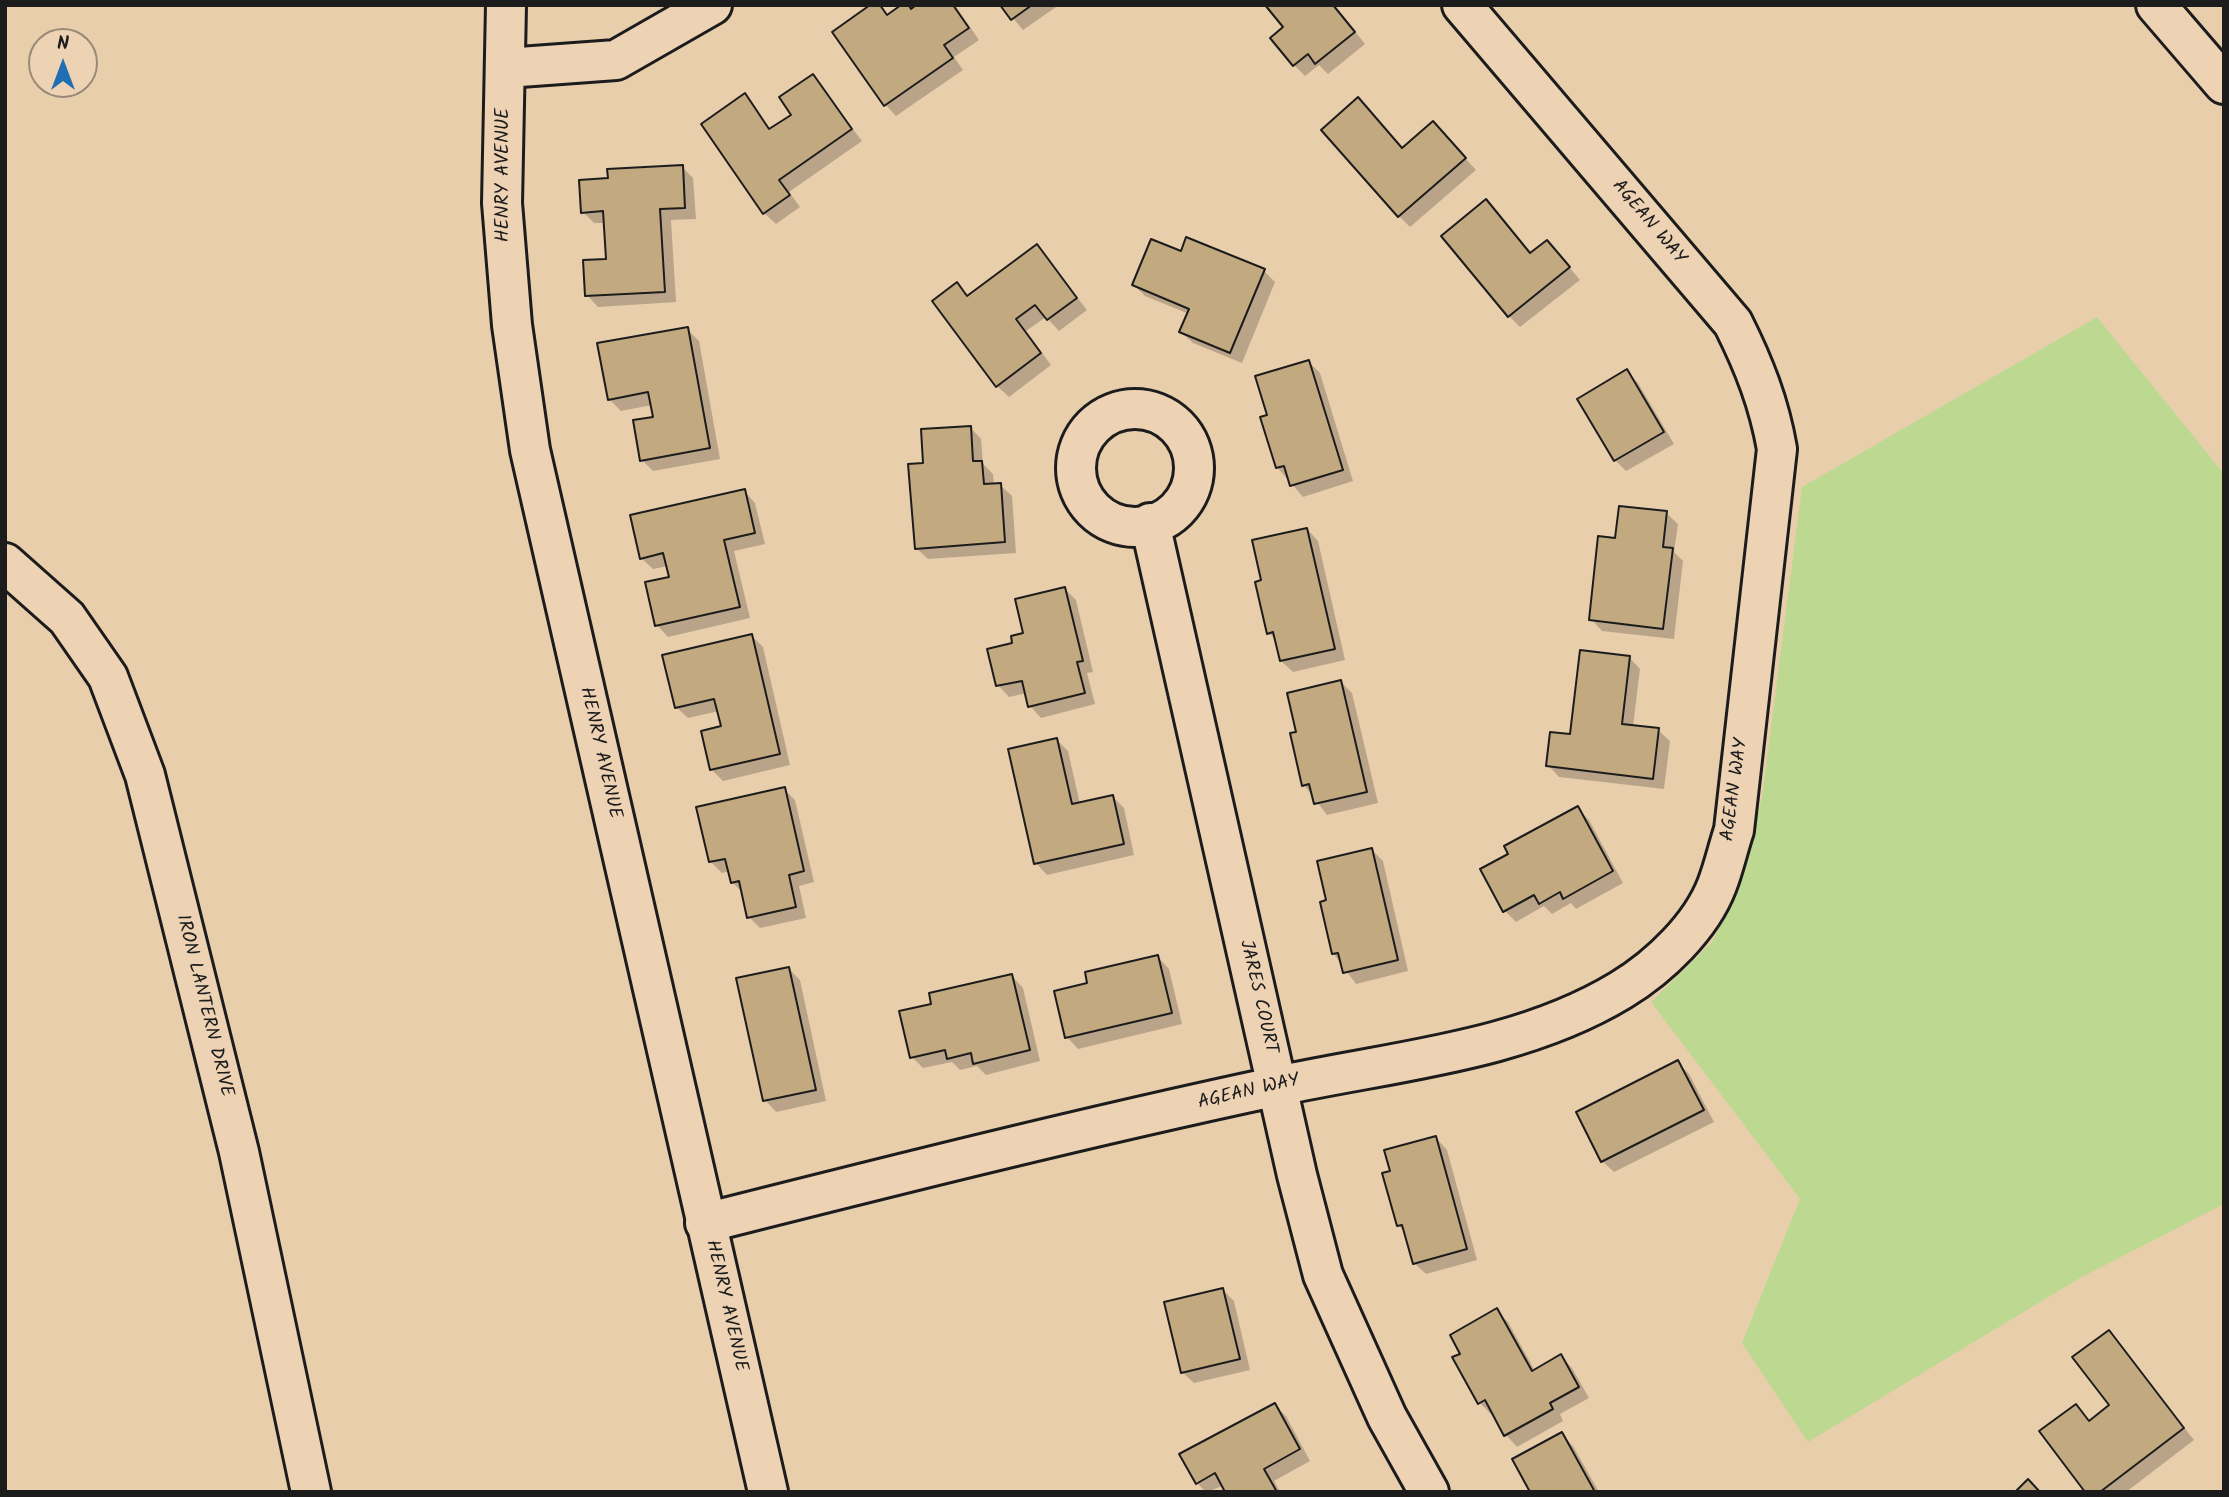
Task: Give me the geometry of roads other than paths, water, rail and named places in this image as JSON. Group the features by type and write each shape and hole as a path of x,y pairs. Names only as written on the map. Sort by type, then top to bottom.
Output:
{"street":[{"name":"HENRY AVENUE","path":"506,5 502,203 512,326 530,450 768,1492"},
{"path":"506,68 616,60 712,5"},
{"name":"AGEAN WAY","path":"705,1223 1277,1086 1473,1046 1566,1019 1622,989 1658,962 1695,923 1717,887 1734,830 1777,449 1770,408 1755,367 1733,323 1462,5"},
{"path":"2156,5 2224,84"},
{"name":"JARES COURT","path":"1150,523 1277,1086 1323,1275 1387,1417 1429,1492"},
{"name":"IRON LANTERN DRIVE","path":"5,563 67,618 108,677 145,775 240,1152 311,1492"}]}
